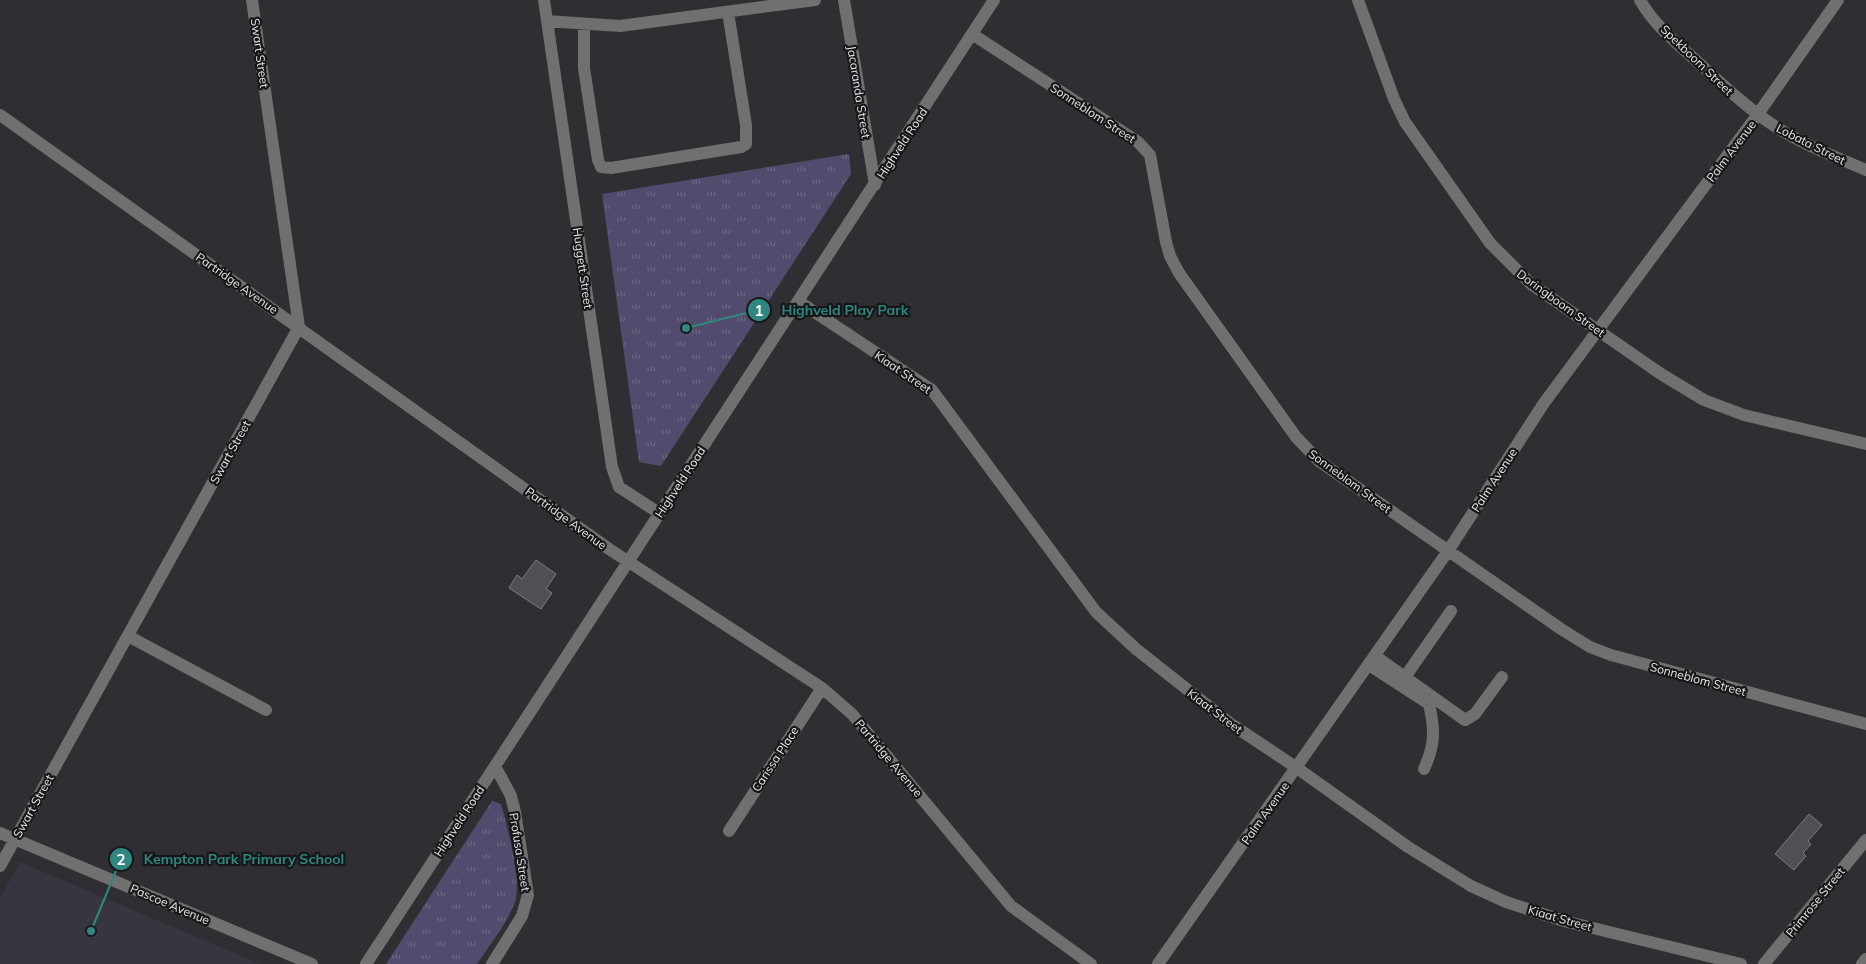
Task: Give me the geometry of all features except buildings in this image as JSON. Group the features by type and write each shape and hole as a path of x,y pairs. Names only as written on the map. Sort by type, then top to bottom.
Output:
{"street":[{"name":"Swart Street","path":"0,866 299,327 252,0"},
{"name":"Huggett Street","path":"544,0 612,468 619,487 659,513"},
{"path":"547,21 620,26 816,0"},
{"name":"Jacaranda Street","path":"844,0 875,185"},
{"name":"Highveld Road","path":"366,964 994,0"},
{"name":"Doringboom Street","path":"1358,0 1399,111 1438,172 1490,243 1531,284 1661,374 1704,400 1724,409 1866,444"},
{"name":"Spekboom Street","path":"1640,0 1669,36 1730,93 1758,114"},
{"name":"Palm Avenue","path":"1158,964 1448,551 1544,404 1758,114 1838,0"},
{"path":"584,24 584,68 598,160 601,167 611,168 741,148 746,144 747,136 728,12"},
{"name":"Sonneblom Street","path":"972,34 1129,136 1145,149 1153,165 1161,219 1170,256 1179,273 1296,437 1319,461 1561,630 1590,647 1663,670 1866,724"},
{"name":"Lobata Street","path":"1758,114 1777,128 1866,170"},
{"name":"Partridge Avenue","path":"0,115 628,561 822,688 852,714 1011,906 1090,964"},
{"name":"Kiaat Street","path":"798,301 932,390 1096,612 1136,649 1231,724 1297,768 1408,847 1471,886 1506,902 1564,921 1741,964"},
{"path":"1405,677 1451,611"},
{"path":"128,636 266,710"},
{"path":"1372,661 1405,677 1466,720 1475,714 1502,676"},
{"path":"1372,661 1429,704 1434,740 1433,751 1424,769"},
{"name":"Carissa Place","path":"729,831 822,688"},
{"name":"Profusa Street","path":"492,964 522,916 528,895 511,796 495,766"},
{"name":"Pascoe Avenue","path":"0,833 312,964"},
{"name":"Primrose Street","path":"1764,964 1866,840"},
{"path":"1862,964 1866,959"}],"shaded area":[{"path":"20,862 260,964 0,964 0,898"}],"green space":[{"path":"849,154 851,174 661,466 639,462 602,194"},
{"path":"492,801 501,804 513,853 517,881 515,902 498,934 477,964 386,964"}],"place":[{"name":"Highveld Play Park","path":"686,328"},
{"name":"Kempton Park Primary School","path":"91,931"}]}
